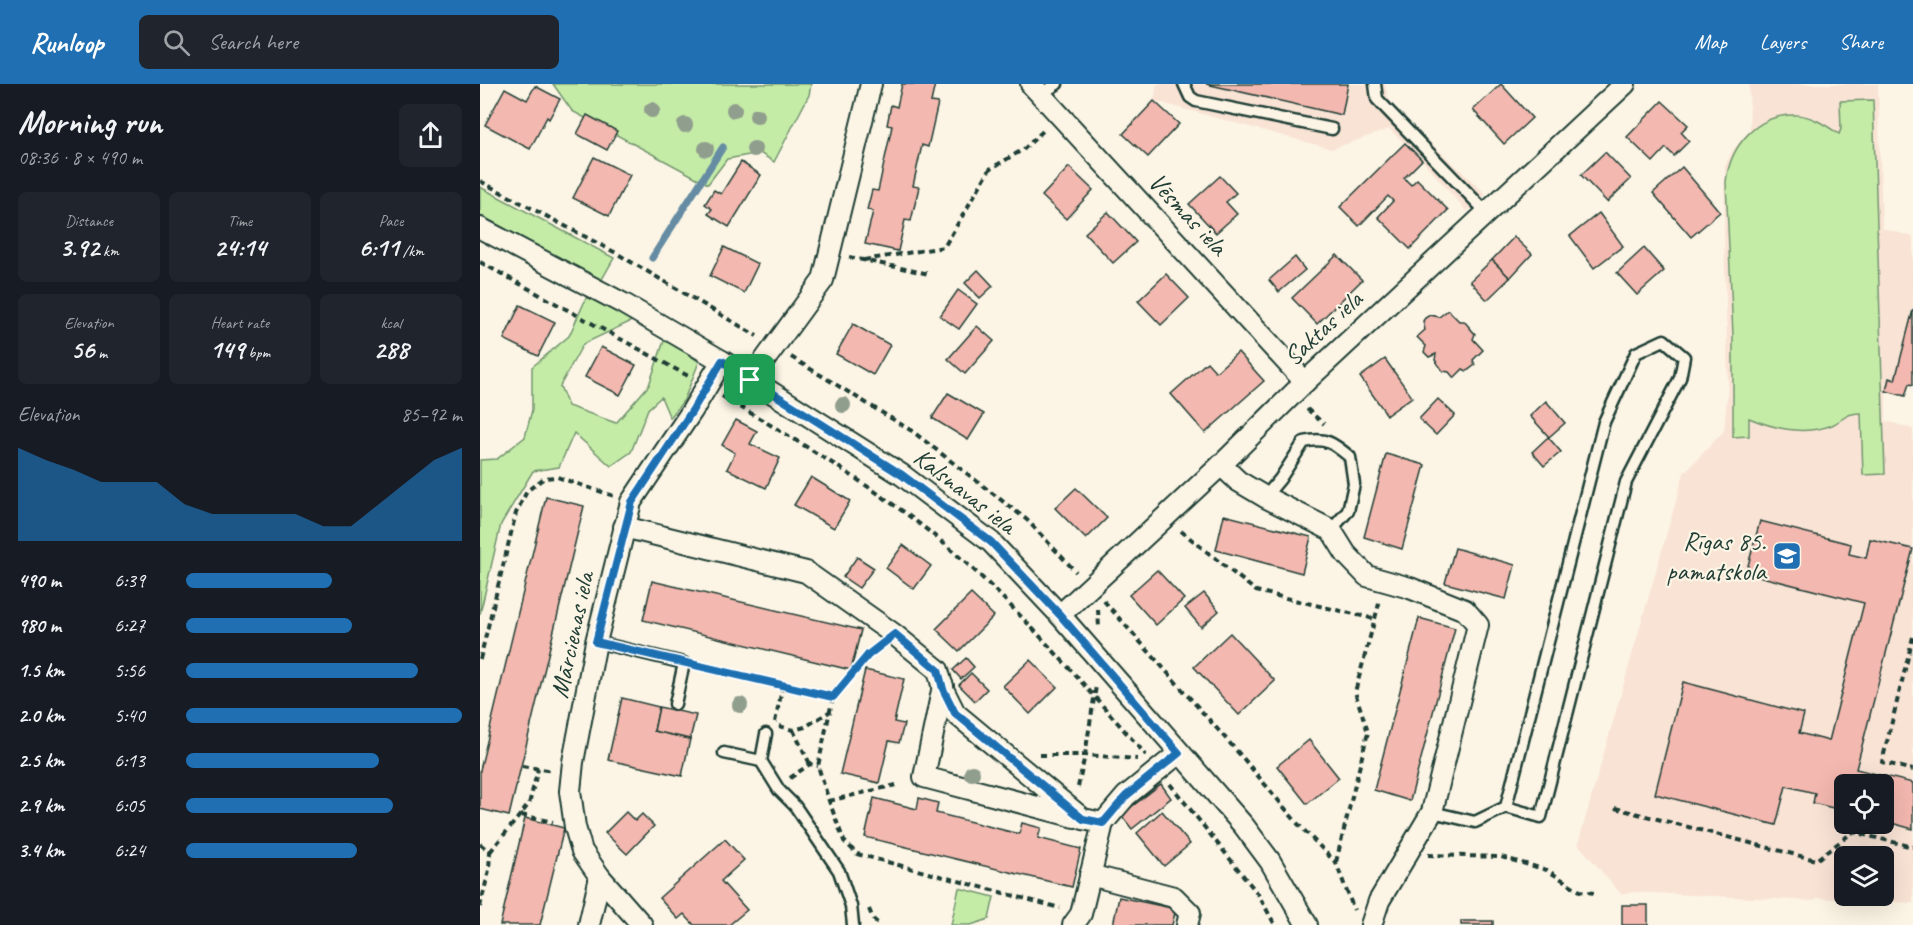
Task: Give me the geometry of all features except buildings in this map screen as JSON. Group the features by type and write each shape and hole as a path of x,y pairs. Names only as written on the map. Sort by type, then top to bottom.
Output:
{"street":[{"path":"750,380 823,280 871,84"},
{"name":"Saktas iela","path":"1060,615 1221,465 1305,382 1625,84"},
{"name":"Vēsmas iela","path":"1043,87 1060,115 1305,382"},
{"name":"Kalsnavas iela","path":"480,228 624,304 722,361 902,475 991,542 1060,615 1244,826 1270,861 1307,925"},
{"name":"Mārcienas iela","path":"642,925 600,877 582,851 575,827 570,791 572,775 596,642 632,502 722,361"},
{"path":"1221,465 1238,481 1265,497 1332,530 1346,554 1367,576 1410,588 1465,610 1478,625 1432,812 1379,902 1371,925"},
{"path":"624,526 806,572 895,634 938,670 955,713 1083,819"},
{"path":"943,686 924,777 1103,823"},
{"path":"1077,920 1103,823 1126,796 1179,753"},
{"path":"1090,875 1174,897 1190,913 1187,925"},
{"path":"589,925 600,877"}],"lane":[{"path":"1184,84 1190,97 1196,101 1332,129"},
{"path":"1375,84 1377,99 1487,213"},
{"path":"1432,812 1475,822 1506,807 1541,816 1626,482 1680,378 1684,357 1664,340 1636,353 1604,422 1506,807"},
{"path":"1265,497 1280,479 1304,442 1317,439 1334,443 1350,457 1354,484 1348,511 1332,530"},
{"path":"596,642 684,663 675,704"},
{"path":"766,734 761,761 778,790 795,806 839,871 851,906 853,925"},
{"path":"724,753 761,761"}],"path":[{"path":"864,260 944,247 990,169 1024,148 1060,115"},
{"path":"845,256 929,273"},
{"path":"480,262 706,386 809,448 907,515 975,571 1045,641 1150,760 1085,755 1040,755"},
{"path":"480,659 516,513 527,491 544,478 556,477 632,502"},
{"path":"1164,518 1256,591 1375,619"},
{"path":"1336,863 1368,732 1355,692 1385,581"},
{"path":"895,634 868,655 833,697 818,766 844,841 857,854 1077,920"},
{"path":"1913,637 1882,762 1913,770"},
{"path":"684,663 833,697"},
{"path":"783,685 775,725 793,730 805,727 830,712"},
{"path":"1077,790 1085,755 1093,696"},
{"path":"793,730 810,764 818,766"},
{"path":"791,778 810,764"},
{"path":"522,766 572,775"},
{"path":"480,907 489,870 490,852 529,804 538,769"},
{"path":"1158,770 1258,894 1275,925"},
{"path":"829,801 900,784"},
{"path":"1615,808 1815,860 1853,832 1913,847"},
{"path":"521,815 575,827"},
{"path":"480,844 490,852"},
{"path":"1407,855 1501,857 1547,870 1580,891 1594,893"}],"shaded area":[{"path":"1157,84 1385,84 1390,105 1486,194 1467,212 1422,160 1389,129 1332,149 1154,101"},
{"name":"Rīgas 85. pamatskola","path":"1749,84 1878,84 1882,228 1913,237 1913,310 1895,380 1889,379 1886,391 1886,421 1913,429 1913,903 1894,902 1894,846 1834,846 1834,899 1817,898 1814,901 1633,892 1621,894 1578,844 1684,473 1724,431 1728,385 1724,232 1725,166 1733,150 1750,130"}],"green space":[{"path":"553,84 811,84 809,95 774,162 760,153 727,159 708,184 572,111"},
{"path":"1873,100 1885,474 1863,475 1861,413 1852,414 1832,425 1800,431 1779,428 1749,418 1749,436 1733,437 1733,335 1726,182 1733,156 1740,144 1748,134 1770,119 1783,116 1803,116 1814,119 1839,134 1841,129 1840,101"},
{"path":"480,187 614,258 601,281 480,215"},
{"path":"588,294 636,319 583,344 560,386 568,406 616,423 649,385 665,338 699,362 684,400 670,418 661,397 648,409 631,452 611,466 574,433 559,467 533,471 501,524 480,614 480,460 497,459 525,437 532,410 532,367 569,336"},
{"path":"959,888 994,897 989,919 971,925 951,925"}],"waterway":[{"path":"652,258 723,147"}],"place":[{"name":"Rīgas 85. pamatskola","path":"1787,556"}],"route":[{"path":"722,361 750,380 902,475 991,542 1060,615 1179,753 1126,796 1103,823 1083,819 955,713 943,689 938,670 895,634 868,655 833,697 596,642 624,526 639,489 692,411 722,361"}]}
